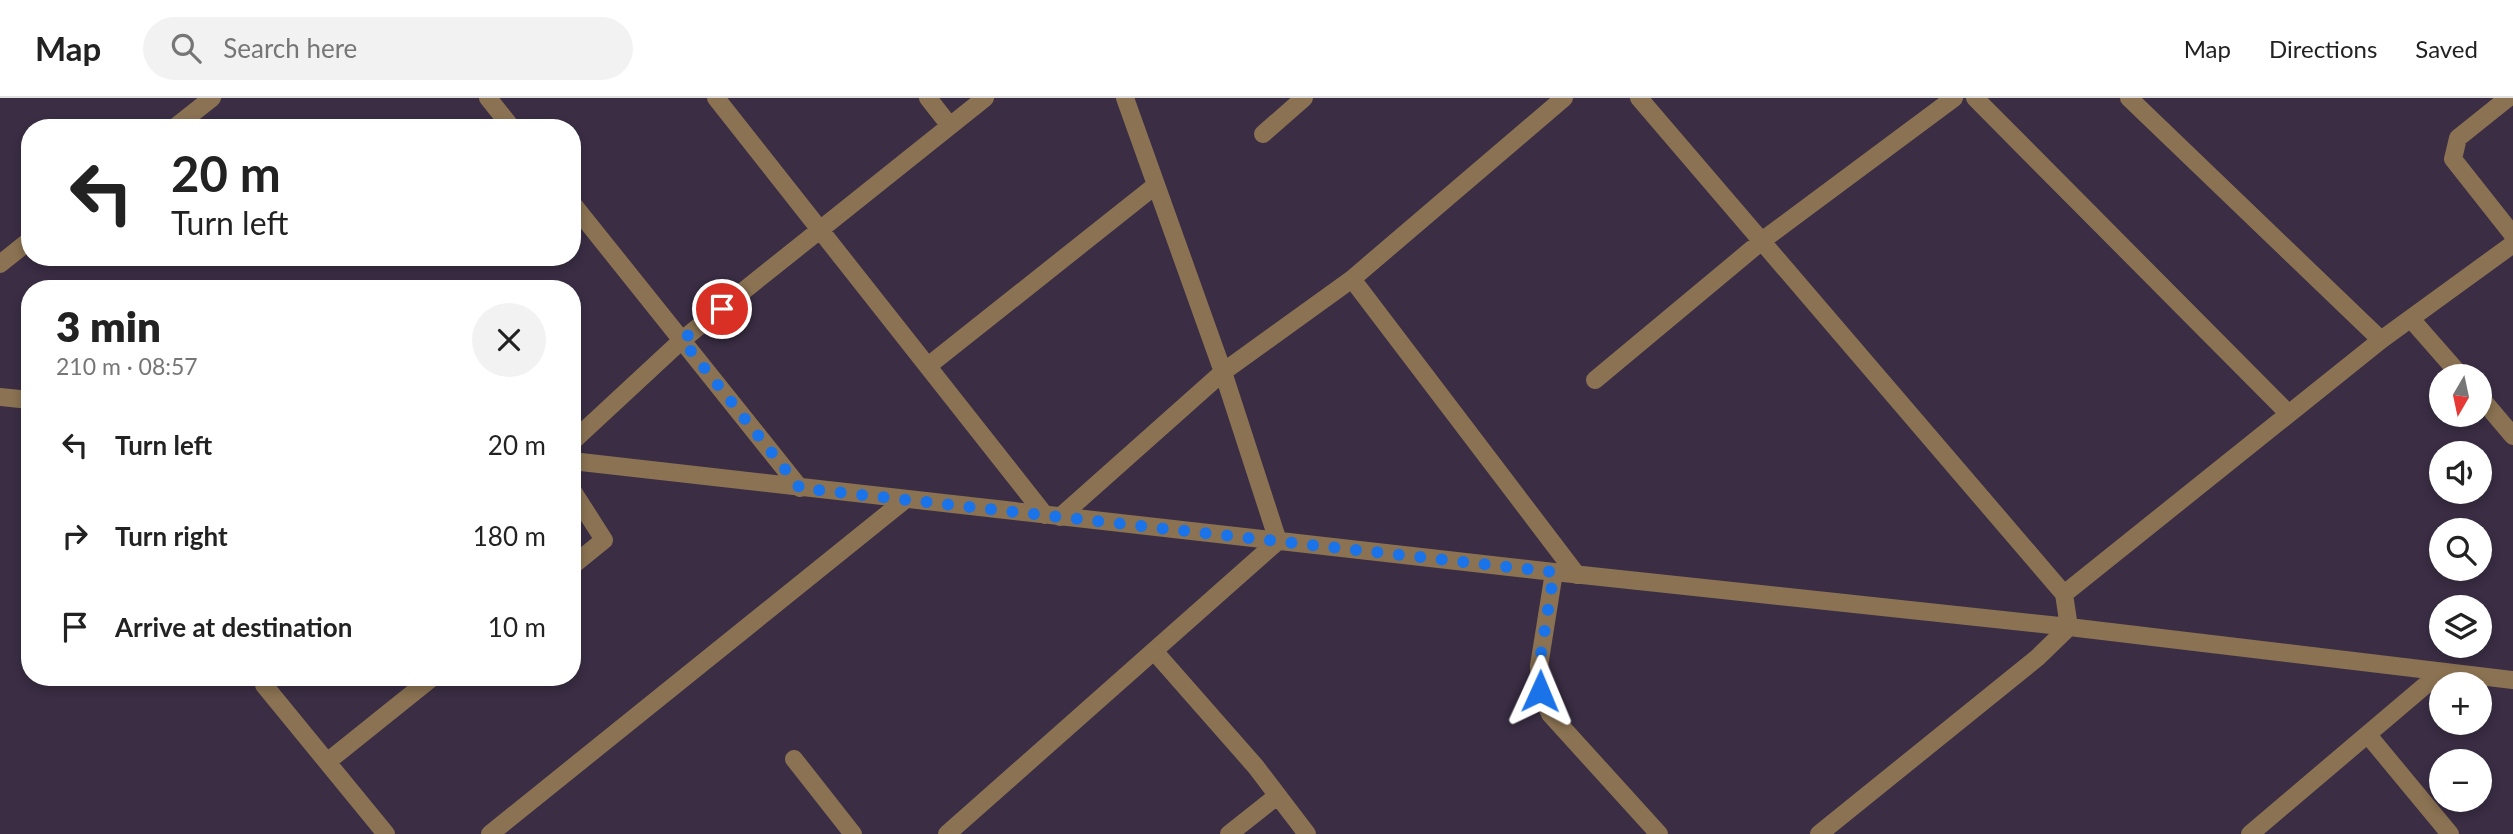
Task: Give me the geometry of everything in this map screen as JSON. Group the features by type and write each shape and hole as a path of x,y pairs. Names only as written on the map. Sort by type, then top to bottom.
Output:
{"street":[{"path":"185,119 212,98"},
{"path":"488,98 505,119"},
{"path":"716,98 928,366 1052,516"},
{"path":"928,98 950,126"},
{"path":"581,434 682,340 985,98"},
{"path":"1125,98 1223,372 1278,541"},
{"path":"1263,134 1304,98"},
{"path":"1052,516 1223,372 1352,279 1564,98"},
{"path":"1639,98 2064,594 2069,627"},
{"path":"1595,380 1763,240 1954,98"},
{"path":"1975,98 2288,412"},
{"path":"2129,98 2381,340"},
{"path":"2508,98 2458,138 2453,159 2513,235"},
{"path":"928,366 1156,184"},
{"path":"581,214 800,488"},
{"path":"2064,594 2288,412 2513,244"},
{"path":"0,264 21,247"},
{"path":"1352,279 1577,575"},
{"path":"2411,318 2451,364"},
{"path":"0,397 21,399"},
{"path":"2492,411 2513,436"},
{"path":"581,462 1577,575 2069,627 2441,672"},
{"path":"490,834 906,499"},
{"path":"581,504 604,540 581,559"},
{"path":"947,834 1278,541"},
{"path":"1554,572 1539,666 1540,691 1550,714 1659,834"},
{"path":"1818,834 2037,658 2069,627"},
{"path":"1154,651 1256,767 1307,834"},
{"path":"2492,678 2513,680"},
{"path":"2250,834 2429,682"},
{"path":"265,686 327,762 377,831"},
{"path":"327,762 422,686"},
{"path":"2368,735 2450,834"},
{"path":"794,759 853,834"},
{"path":"1229,834 1277,796"}],"route":[{"path":"722,309 682,340 800,488 1554,572 1539,666 1540,691"}]}
